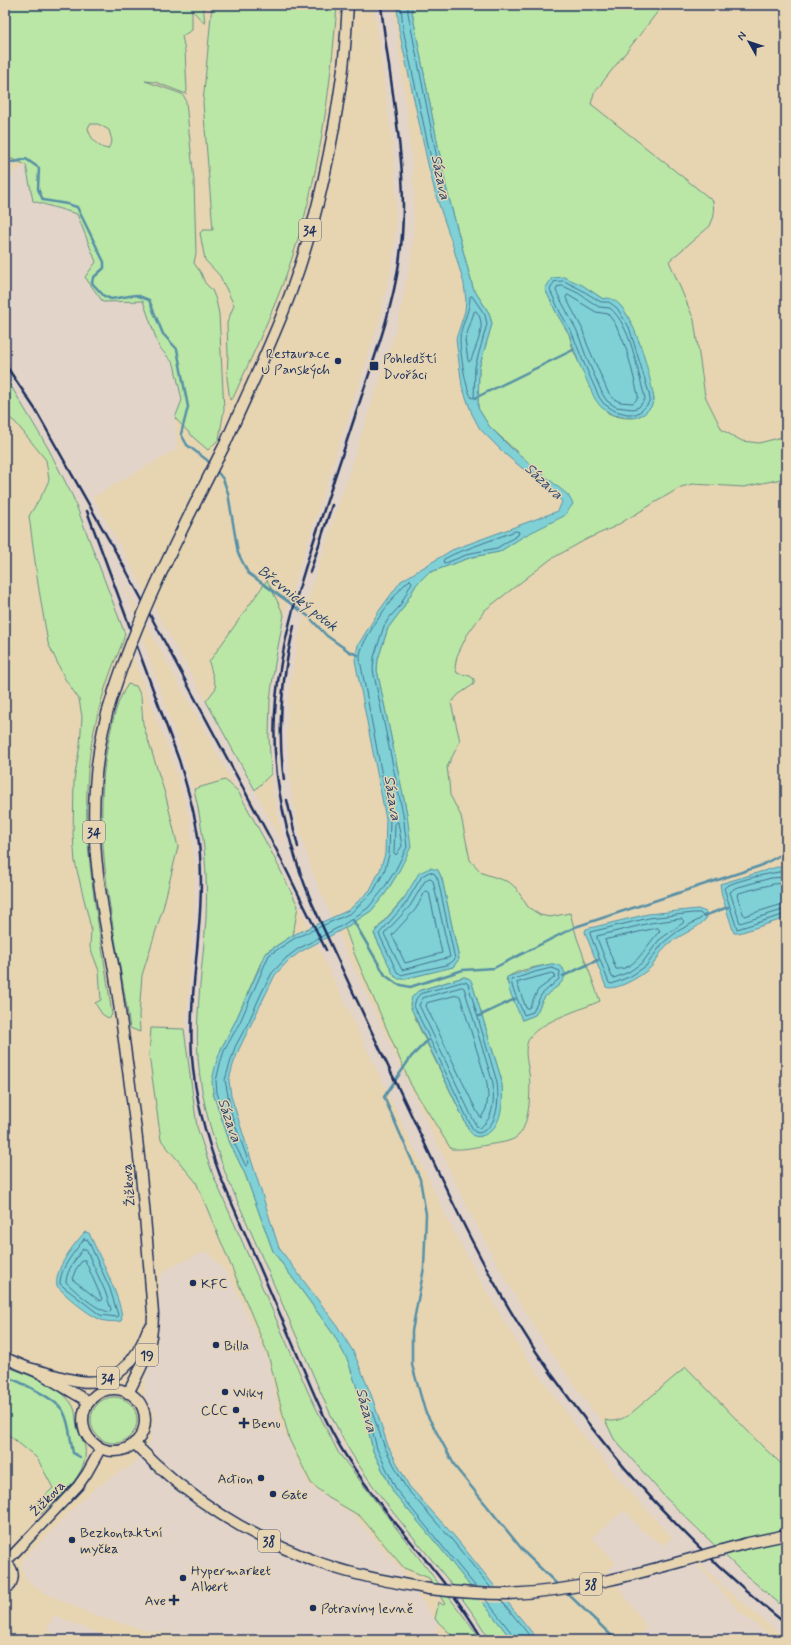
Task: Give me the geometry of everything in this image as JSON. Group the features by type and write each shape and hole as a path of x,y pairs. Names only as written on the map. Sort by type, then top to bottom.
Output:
{"main road":[{"name":"Žižkova","path":"128,1393 148,1352 152,1334 153,1314 136,1122 114,970 100,894 94,822 98,754 105,717 124,657 226,442 279,324 299,268 317,208 332,143 341,82 348,5"},
{"name":"34","path":"29,1368 78,1381 92,1382 110,1377 126,1367 138,1353 153,1314"},
{"name":"34","path":"5,1358 29,1368 89,1402"},
{"name":"34","path":"101,1448 91,1441 85,1430 84,1413 93,1397 104,1391 116,1389 128,1393 140,1403 144,1417 142,1431 134,1443"},
{"path":"101,1448 118,1450 127,1448 134,1443"},
{"name":"38","path":"134,1443 184,1490 246,1530 323,1564 374,1578 429,1589 465,1593 508,1594 594,1584 636,1574 748,1542 786,1534"},
{"name":"Žižkova","path":"5,1590 12,1584 14,1574 10,1565 6,1562 78,1486 101,1448"}],"shaded area":[{"path":"374,5 393,5 411,148 414,191 413,242 410,265 397,326 309,596 297,643 288,702 287,737 291,790 299,828 312,871 345,949 470,1213 507,1282 544,1342 591,1408 639,1467 664,1496 713,1545 786,1609 786,1639 727,1590 681,1546 741,1613 776,1640 637,1640 647,1627 607,1571 616,1563 592,1537 625,1510 640,1529 663,1545 672,1537 621,1482 572,1421 525,1355 487,1293 450,1224 287,881 123,582 184,759 200,815 205,844 207,895 198,1013 198,1057 204,1104 226,1175 320,1392 345,1444 386,1502 449,1579 477,1618 490,1640 477,1640 377,1510 335,1449 310,1397 215,1180 205,1153 193,1107 186,1058 185,1036 194,919 195,868 189,818 173,762 73,497 48,448 5,376 5,177 26,165 33,201 77,214 96,262 103,302 143,301 159,347 174,364 182,400 175,418 177,449 93,497 255,790 284,847 273,793 269,737 270,700 279,639 292,590 379,322 392,263 395,241 396,191 393,150"},
{"path":"207,1251 229,1275 267,1357 282,1427 309,1485 355,1517 398,1566 435,1619 439,1622 433,1640 242,1640 148,1631 95,1616 37,1589 25,1577 22,1563 25,1557 89,1493 117,1473 131,1466 150,1442 154,1414 144,1395 146,1372 158,1344 160,1276 168,1268"},
{"path":"54,1615 87,1629 119,1640 62,1640 60,1637 47,1630"}],"green space":[{"path":"5,5 203,5 205,24 192,10 192,30 182,36 185,51 186,94 155,82 145,81 182,94 186,102 194,181 196,253 194,263 201,273 205,283 212,290 219,314 224,410 219,439 208,450 175,418 182,400 174,364 159,347 143,301 103,302 85,277 96,262 77,214 33,201 26,165 5,156","holes":["90,124 98,124 109,130 112,141 108,149 98,145 89,132 88,128"]},
{"path":"212,5 337,5 327,103 309,200 284,281 256,348 233,398 230,400 227,378 227,323 234,305 220,276 205,260 200,233 203,230 213,230 203,103"},
{"path":"412,5 663,5 594,93 591,104 713,201 714,216 710,226 669,261 694,320 705,396 722,430 742,441 759,443 786,436 786,478 744,487 693,484 681,487 614,527 587,539 551,559 485,610 467,635 457,656 455,667 457,673 470,676 474,679 474,684 458,695 451,703 460,741 447,767 450,795 461,816 470,860 482,873 509,882 516,888 528,907 540,915 550,917 570,913 577,938 600,1001 552,1021 535,1031 530,1037 526,1050 530,1079 528,1114 523,1130 519,1135 512,1140 504,1142 460,1149 451,1149 411,1085 354,953 345,928 371,911 385,894 398,873 407,814 377,670 378,659 388,628 403,608 416,585 428,573 472,557 499,552 573,504 489,426 478,408 479,368 492,324 489,313 473,288 446,187 412,12","holes":["582,285 603,299 620,305 627,315 639,342 654,400 646,412 628,418 615,416 608,413 589,384 573,350 569,334 545,289","430,868 439,872 442,879 459,959 453,967 404,979 395,977 374,934","553,964 563,968 563,979 561,983 544,998 535,1015 522,1020 506,979 515,973 535,967","464,977 468,978 472,983 501,1078 502,1089 502,1104 500,1110 494,1121 482,1136 476,1136 469,1130 418,1025 410,1004 414,995 420,990"]},
{"path":"5,376 48,448 73,497 125,634 108,678 99,710 90,753 87,786 87,819 92,885 112,1015 108,1018 102,1014 95,1003 101,1000 99,971 90,947 91,928 75,862 73,835 74,780 80,745 82,717 79,699 65,679 48,643 29,516 49,480 46,460 16,423 5,414"},
{"path":"267,580 284,615 270,700 269,737 271,774 255,790 206,701 216,688 209,662"},
{"path":"128,684 136,686 141,696 143,724 166,797 178,847 163,908 142,975 139,1015 140,1032 130,1028 112,920 103,847 102,811 104,774 109,738 118,704"},
{"path":"225,780 238,791 273,855 298,906 293,935 265,953 236,1020 221,1049 213,1093 230,1143 245,1174 273,1251 334,1335 348,1361 363,1406 373,1451 394,1493 442,1550 512,1640 490,1640 459,1594 390,1509 349,1450 319,1389 221,1161 204,1103 199,1073 197,1040 206,918 206,869 203,837 194,789"},
{"path":"151,1028 184,1029 197,1127 213,1175 309,1394 338,1452 478,1635 480,1640 457,1640 435,1619 439,1602 443,1605 445,1604 429,1578 404,1568 360,1516 329,1498 311,1483 289,1439 268,1354 196,1182 161,1140 149,1055"},
{"path":"5,1366 52,1386 67,1399 73,1406 76,1415 77,1427 85,1447 85,1457 78,1476 64,1493 41,1514 34,1506 53,1488 37,1458 5,1432"},
{"path":"686,1367 764,1448 786,1468 786,1609 742,1572 664,1496 614,1439 605,1420 615,1421 629,1415"},
{"path":"119,1397 123,1398 133,1407 136,1411 136,1429 127,1439 119,1443 109,1443 101,1439 92,1429 91,1415 95,1407 105,1398"}],"water":[{"name":"Sázava","path":"397,5 412,5 412,12 446,187 473,288 489,313 492,324 479,368 478,408 489,426 510,447 568,495 573,504 564,516 524,536 499,552 472,557 428,573 416,585 403,608 388,628 378,659 377,670 407,814 411,847 398,873 385,894 371,911 345,928 300,952 288,961 275,975 239,1049 229,1080 231,1096 279,1248 336,1324 354,1353 372,1397 388,1446 409,1486 455,1537 538,1640 512,1640 442,1550 394,1493 373,1451 363,1406 348,1361 334,1335 273,1251 245,1174 230,1143 213,1093 212,1081 221,1049 236,1020 266,953 293,935 349,910 370,890 380,870 385,854 386,819 355,660 358,645 379,611 401,581 452,550 558,511 562,502 506,455 480,429 472,414 462,386 456,339 465,311 466,300 464,284 436,196 428,164 399,30"},
{"path":"564,277 582,285 603,299 613,299 622,308 630,321 644,357 654,400 651,407 644,414 634,418 613,415 601,407 595,399 579,363 569,334 545,289 552,278"},
{"path":"777,867 786,868 786,918 739,933 734,933 722,896 720,884"},
{"path":"430,868 438,870 442,879 459,959 453,967 404,979 398,979 393,974 374,933 403,900 419,873"},
{"path":"698,909 706,912 707,917 705,920 697,927 668,944 648,969 623,985 611,988 606,987 585,932 586,929 648,914"},
{"path":"551,964 562,968 565,973 565,977 559,985 544,998 535,1015 522,1020 509,990 507,977"},
{"path":"464,977 470,979 472,983 502,1085 501,1112 498,1120 489,1133 479,1137 474,1136 469,1130 410,1006 412,997 418,991"},
{"path":"85,1232 89,1233 110,1278 122,1315 121,1321 113,1322 101,1320 88,1313 57,1286 59,1272 66,1257"}],"pier":[{"path":"467,1586 498,1587 511,1603 480,1602"}],"waterway":[{"name":"Břevnický potok","path":"5,161 15,162 26,159 39,168 38,189 43,200 77,207 104,262 104,268 93,278 92,283 104,296 111,299 136,295 149,300 163,334 177,349 188,407 181,434 187,445 207,460 211,465"},
{"path":"475,398 573,350"},
{"name":"Břevnický potok","path":"215,469 223,479 228,493 238,553 248,573 308,616 327,636 350,652 358,655"},
{"path":"353,920 385,975 397,984 410,987 463,970 494,968 575,927 760,866 786,852"},
{"path":"704,916 728,907"},
{"path":"563,976 598,960"},
{"path":"479,1016 515,999"},
{"path":"428,1040 411,1057 384,1097 420,1179 426,1214 424,1268 412,1331 412,1365 425,1411 456,1468 526,1554 559,1586"},
{"path":"5,1377 19,1382 36,1391 59,1406 63,1411 70,1431 73,1453 80,1457"},
{"path":"566,1592 616,1640"}],"railway":[{"path":"381,5 401,166 403,198 399,263 392,298 382,333 306,565 281,660 274,725 277,778 287,829 302,878 312,903 350,986 457,1211 486,1268 518,1323 535,1350 590,1426 650,1497 716,1563 786,1624"},
{"path":"5,364 35,409 127,572 277,851 326,950"},
{"path":"310,572 332,505"},
{"path":"87,511 179,760 195,819 199,843 201,880 199,931 192,1007 191,1032 193,1073 206,1133 221,1178 316,1399 334,1436 375,1497 432,1567 467,1615 483,1640"},
{"path":"284,780 281,741 282,703 286,664 294,626"},
{"path":"287,800 298,847"}],"place":[{"name":"Restaurace U Panských","path":"338,361"},
{"name":"Pohledští Dvořáci","path":"374,366"},
{"name":"KFC","path":"193,1283"},
{"name":"Billa","path":"216,1345"},
{"name":"Wiky","path":"225,1392"},
{"name":"CCC","path":"236,1410"},
{"name":"Benu","path":"244,1423"},
{"name":"Action","path":"261,1478"},
{"name":"Gate","path":"273,1494"},
{"name":"Bezkontaktní myčka","path":"72,1540"},
{"name":"Hypermarket Albert","path":"183,1578"},
{"name":"Ave","path":"174,1600"},
{"name":"Potraviny levně","path":"313,1608"}]}
